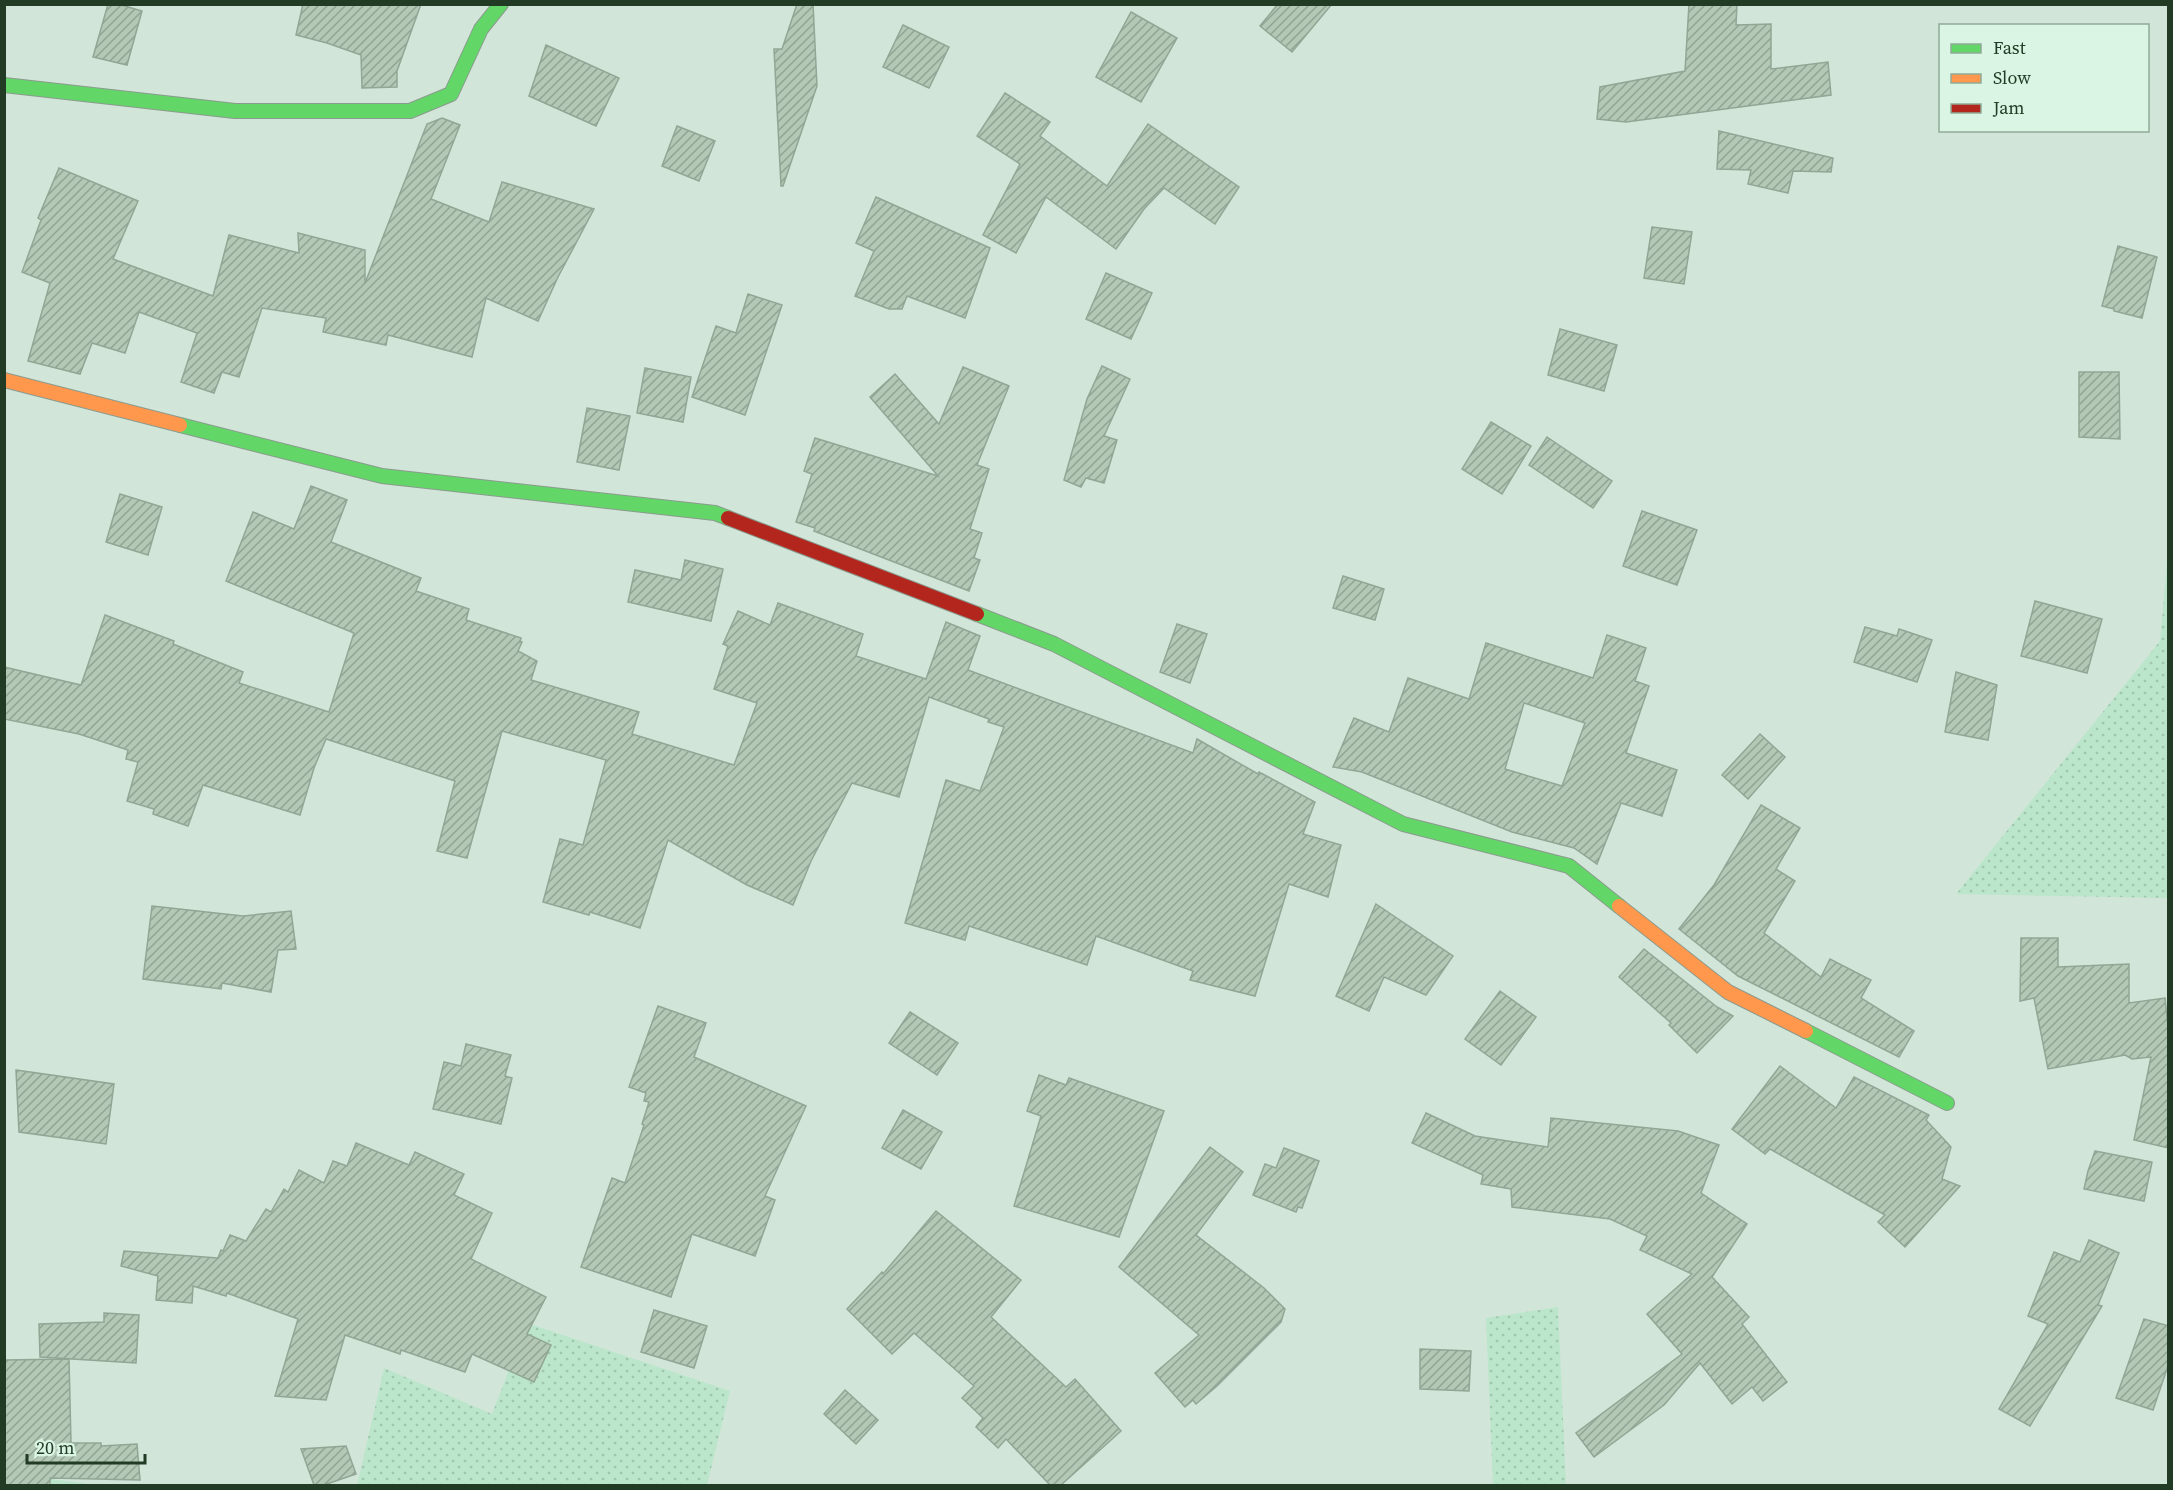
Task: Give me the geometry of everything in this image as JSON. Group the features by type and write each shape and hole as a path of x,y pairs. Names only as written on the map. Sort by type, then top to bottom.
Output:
{"street":[{"path":"4,85 235,111 410,111 451,94 481,29 501,4"},
{"path":"4,380 382,476 715,513 1054,644 1403,824 1569,866 1728,992 1947,1102"}],"sand":[{"path":"2168,554 2168,898 1956,894 2160,641"},
{"path":"1558,1307 1566,1485 1493,1485 1486,1318"},
{"path":"527,1323 730,1391 707,1485 357,1486 384,1368 492,1414"},
{"path":"5,1473 96,1485 5,1485"}],"building":[{"path":"108,4 118,4 142,11 127,65 93,57"},
{"path":"303,4 421,4 397,71 397,87 362,88 361,55 296,35"},
{"path":"797,4 813,4 817,86 783,186 781,186 774,49 782,49"},
{"path":"1278,4 1332,4 1292,52 1260,26"},
{"path":"1689,4 1737,4 1736,25 1771,24 1771,69 1828,62 1831,95 1626,122 1597,119 1600,87 1685,71"},
{"path":"1131,12 1177,38 1141,102 1096,77"},
{"path":"903,25 949,47 929,88 883,67"},
{"path":"546,45 619,78 596,126 529,96"},
{"path":"1005,93 1050,122 1040,136 1107,186 1148,124 1239,187 1215,224 1164,188 1144,209 1116,249 1046,197 1016,253 983,235 1020,164 977,136"},
{"path":"442,118 460,125 431,199 489,222 502,182 594,209 538,321 486,298 472,357 388,335 386,345 323,332 326,318 262,308 239,377 222,372 214,393 181,382 197,333 139,312 125,353 92,343 80,374 28,361 50,283 22,272 41,220 38,218 59,168 138,201 113,259 213,296 229,235 299,253 298,233 365,250 365,283 427,124"},
{"path":"677,126 715,141 699,181 662,166"},
{"path":"1719,131 1833,158 1831,172 1793,171 1788,193 1748,184 1751,170 1717,169"},
{"path":"876,197 990,248 965,318 907,296 902,309 889,309 855,296 874,251 856,243"},
{"path":"1652,227 1692,232 1684,284 1644,278"},
{"path":"2118,246 2157,257 2142,318 2102,306"},
{"path":"1106,273 1152,293 1131,339 1086,319"},
{"path":"748,294 782,305 745,415 692,397 716,326 736,333"},
{"path":"1560,329 1617,345 1604,391 1548,375"},
{"path":"1102,366 1130,379 1104,436 1117,440 1104,483 1086,478 1081,487 1064,480 1087,399"},
{"path":"963,367 1009,386 977,465 989,469 970,529 982,533 974,558 980,560 969,591 796,522 812,474 804,471 815,438 938,476 870,397 895,374 939,424"},
{"path":"645,368 691,377 683,422 637,413"},
{"path":"2079,372 2119,372 2120,439 2079,437"},
{"path":"587,408 630,416 619,470 577,462"},
{"path":"1491,422 1531,446 1502,494 1462,469"},
{"path":"1547,437 1612,481 1593,508 1529,465"},
{"path":"311,486 347,500 331,542 421,578 416,591 469,609 466,620 521,638 520,642 522,642 518,651 537,661 531,680 639,712 632,734 734,765 757,703 714,689 728,646 723,644 738,611 770,625 778,603 863,634 856,656 926,679 946,622 980,636 968,670 1193,753 1197,739 1258,774 1259,772 1315,802 1303,834 1341,845 1328,897 1289,884 1255,996 1190,980 1193,971 1096,936 1087,965 969,926 965,940 905,923 946,780 980,791 1004,727 988,722 989,719 929,697 899,797 852,783 811,861 793,905 747,885 668,840 640,928 590,912 589,915 543,902 560,839 583,845 606,760 502,731 467,858 437,851 455,781 326,739 314,768 300,815 203,785 188,826 153,814 154,809 127,801 138,762 126,759 128,750 79,734 4,719 4,667 81,685 105,615 174,641 173,644 243,672 239,683 329,712 354,633 226,581 253,512 294,529"},
{"path":"120,494 162,507 148,555 106,542"},
{"path":"1642,511 1697,530 1677,585 1623,566"},
{"path":"685,560 723,569 711,621 628,602 635,570 681,580"},
{"path":"1343,576 1384,589 1375,620 1333,608"},
{"path":"2035,601 2102,619 2087,673 2021,656"},
{"path":"1177,624 1207,634 1190,683 1160,672"},
{"path":"1865,627 1897,636 1899,629 1932,640 1917,682 1854,662"},
{"path":"1607,635 1646,648 1635,681 1649,686 1626,753 1677,770 1662,816 1621,803 1597,864 1574,848 1512,832 1362,772 1333,767 1354,718 1389,732 1408,678 1469,699 1486,643 1593,678","holes":["1524,703 1585,723 1562,786 1505,769"]},
{"path":"1956,672 1997,685 1988,740 1945,732"},
{"path":"1760,734 1785,757 1748,799 1722,775"},
{"path":"1761,805 1800,828 1776,869 1795,881 1764,933 1821,977 1830,959 1871,980 1861,998 1914,1031 1899,1057 1738,976 1679,929 1714,885"},
{"path":"1376,904 1453,956 1426,995 1384,977 1369,1011 1336,996"},
{"path":"152,906 243,916 291,911 296,949 278,950 271,992 222,983 221,989 143,979"},
{"path":"2021,938 2058,938 2058,967 2129,964 2129,1003 2165,998 2169,1035 2169,1148 2134,1140 2151,1057 2132,1059 2125,1055 2048,1069 2034,998 2020,1001"},
{"path":"1644,949 1717,1007 1733,1016 1697,1053 1669,1025 1671,1023 1619,977"},
{"path":"1500,991 1536,1017 1501,1065 1465,1039"},
{"path":"658,1006 706,1023 694,1057 806,1106 765,1196 775,1200 755,1256 692,1234 671,1297 581,1267 612,1178 625,1183 644,1125 642,1124 649,1102 644,1101 646,1093 629,1087"},
{"path":"910,1012 958,1043 937,1075 889,1043"},
{"path":"466,1044 511,1055 505,1076 512,1078 501,1124 433,1109 444,1062 461,1066"},
{"path":"1780,1066 1836,1108 1854,1077 1929,1115 1926,1120 1951,1147 1942,1179 1960,1186 1905,1247 1878,1222 1885,1215 1770,1149 1765,1154 1732,1129"},
{"path":"16,1070 114,1084 106,1144 19,1132"},
{"path":"1039,1075 1066,1085 1069,1078 1164,1111 1119,1237 1014,1206 1041,1116 1027,1111"},
{"path":"903,1110 942,1132 921,1169 882,1148"},
{"path":"1426,1113 1475,1136 1548,1147 1551,1118 1678,1131 1719,1145 1701,1193 1747,1224 1712,1277 1749,1317 1742,1324 1787,1382 1763,1401 1752,1387 1732,1404 1700,1363 1664,1405 1594,1457 1576,1433 1682,1354 1647,1314 1692,1274 1640,1250 1647,1236 1610,1219 1512,1207 1511,1189 1481,1184 1483,1175 1412,1143"},
{"path":"356,1143 409,1165 415,1152 464,1174 454,1195 492,1213 471,1259 546,1297 527,1334 551,1345 534,1382 472,1354 465,1372 401,1350 400,1354 345,1335 326,1400 275,1396 298,1319 227,1293 226,1296 193,1286 192,1303 156,1300 158,1276 121,1266 124,1251 218,1258 230,1235 246,1241 266,1209 271,1212 284,1189 288,1192 299,1170 324,1183 333,1161 347,1166"},
{"path":"1210,1147 1243,1172 1196,1235 1264,1288 1285,1309 1281,1322 1217,1386 1196,1404 1193,1400 1185,1407 1155,1373 1199,1335 1119,1267"},
{"path":"1284,1148 1319,1161 1302,1208 1298,1207 1296,1212 1253,1195 1265,1164 1276,1168"},
{"path":"2095,1151 2152,1162 2144,1201 2084,1189"},
{"path":"936,1211 1021,1280 991,1317 1066,1387 1075,1379 1121,1431 1061,1485 1050,1485 1006,1439 998,1448 976,1427 983,1418 962,1398 974,1386 914,1333 892,1354 847,1309 882,1272 883,1274"},
{"path":"2089,1240 2119,1253 2098,1305 2102,1306 2030,1426 1999,1409 2048,1324 2028,1316 2054,1252 2080,1262"},
{"path":"654,1310 707,1326 694,1368 641,1352"},
{"path":"104,1313 139,1315 136,1363 40,1357 39,1324 104,1322"},
{"path":"2144,1319 2169,1326 2169,1363 2153,1410 2116,1398"},
{"path":"1420,1349 1471,1351 1469,1391 1420,1389"},
{"path":"69,1359 71,1443 101,1443 101,1446 137,1444 140,1480 50,1478 50,1485 4,1485 4,1360"},
{"path":"845,1390 878,1420 856,1444 824,1414"},
{"path":"346,1446 356,1474 324,1485 314,1485 301,1449"}],"traffic: fast":[{"path":"4,85 235,111 410,111 451,94 481,29 501,4"},
{"path":"180,425 382,476 715,513 728,518"},
{"path":"977,614 1054,644 1403,824 1569,866 1619,906"},
{"path":"1806,1031 1947,1103"}],"traffic: slow":[{"path":"4,380 180,425"},
{"path":"1619,906 1728,992 1806,1031"}],"traffic: jam":[{"path":"728,518 977,614"}]}
